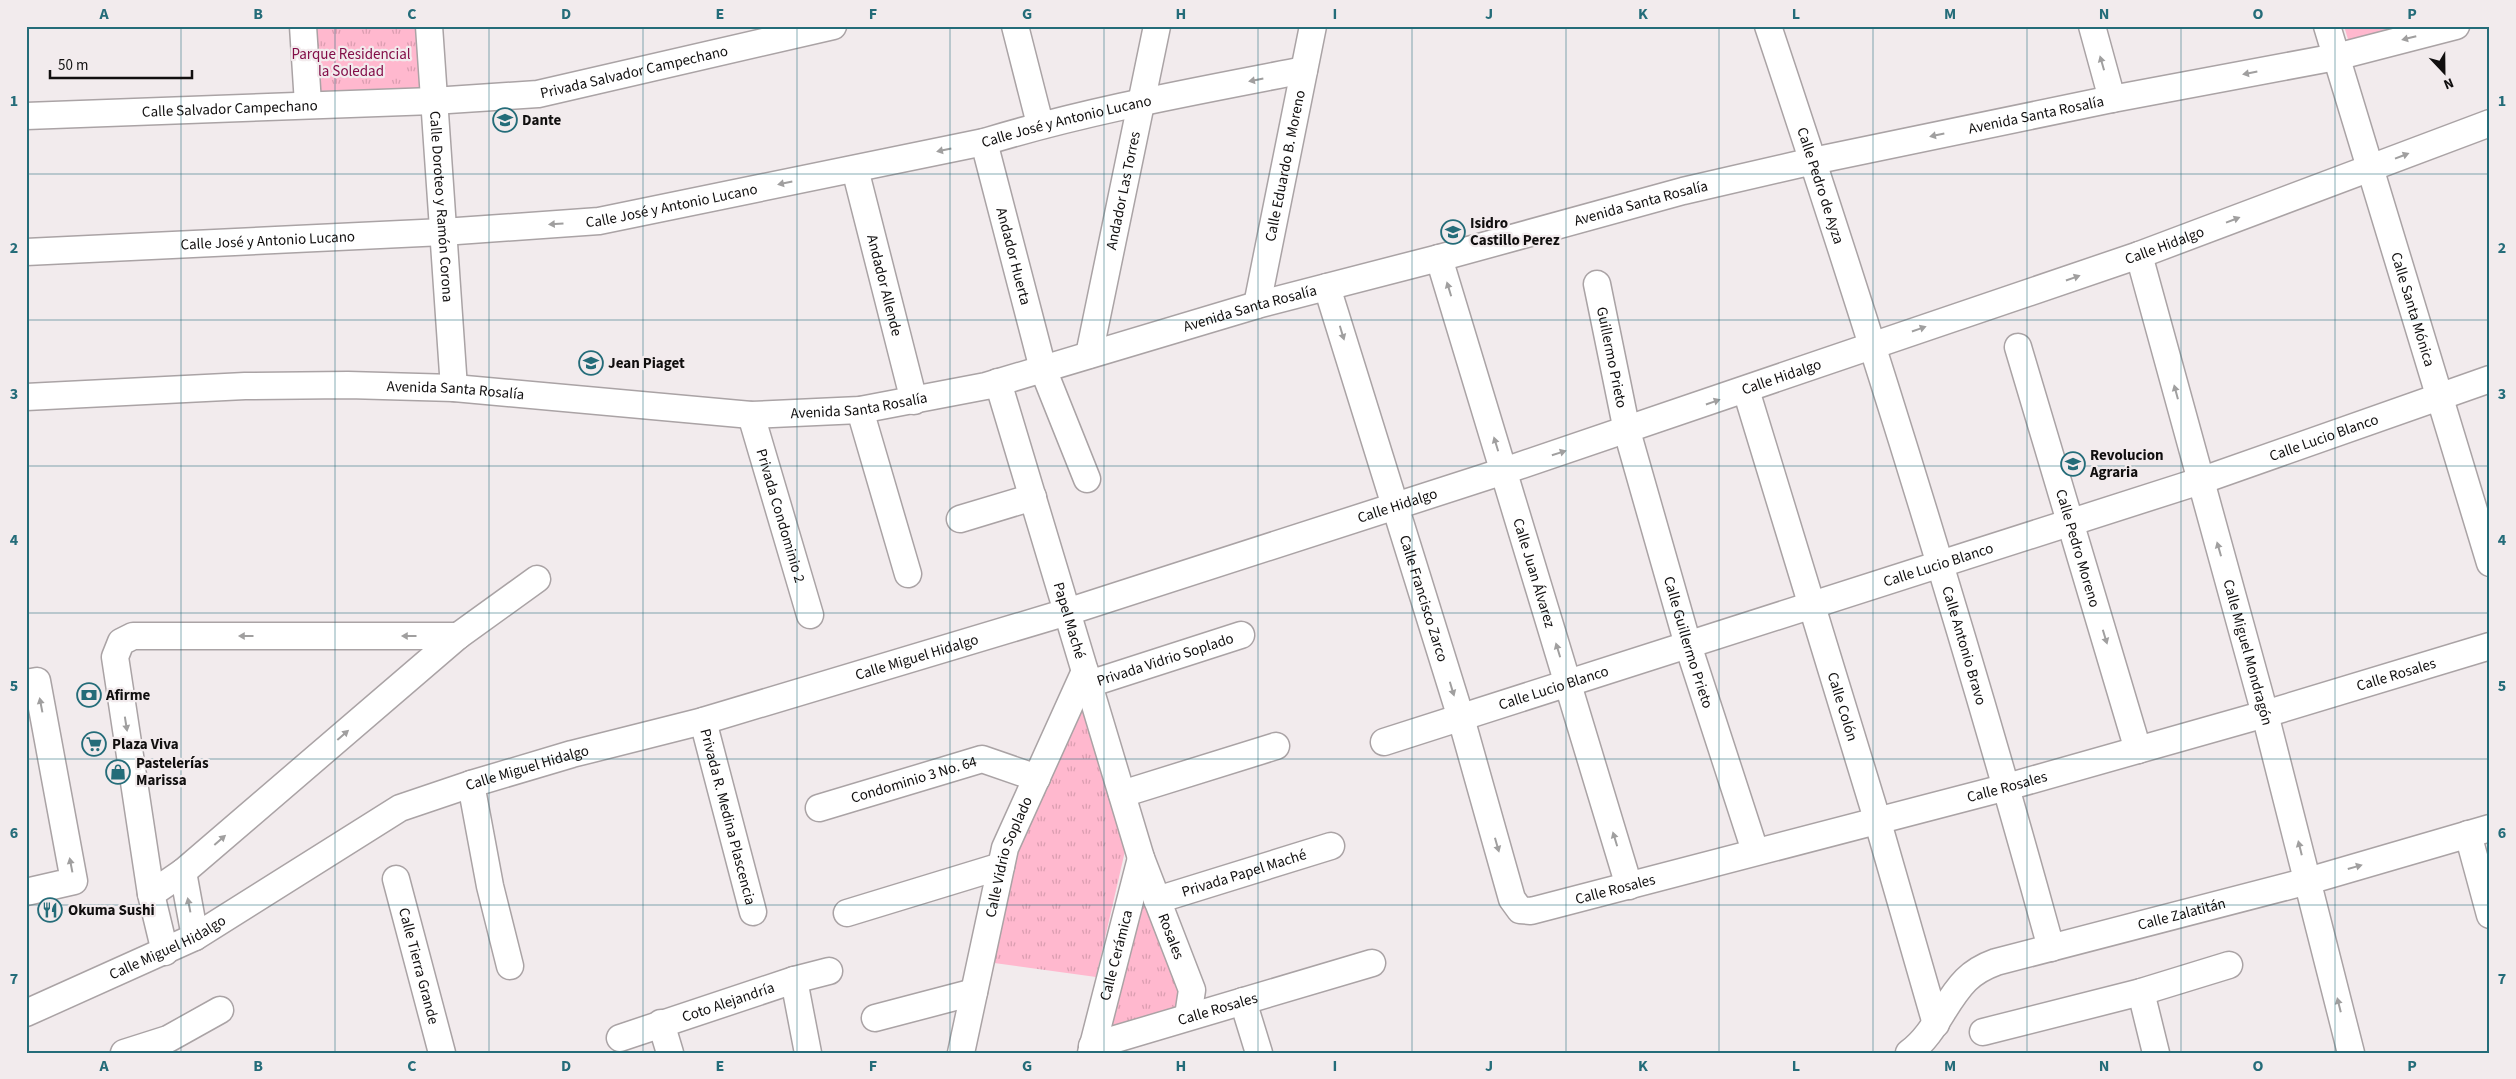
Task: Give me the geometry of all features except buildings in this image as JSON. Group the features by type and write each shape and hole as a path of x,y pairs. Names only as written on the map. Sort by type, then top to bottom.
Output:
{"street":[{"path":"303,26 308,104"},
{"name":"Calle Doroteo y Ramón Corona","path":"429,26 454,388"},
{"name":"Privada Salvador Campechano","path":"433,101 538,94 833,26"},
{"path":"1015,26 1040,124"},
{"name":"Andador Las Torres","path":"1089,355 1156,26"},
{"name":"Calle Eduardo B. Moreno","path":"1258,304 1313,26"},
{"name":"Calle Pedro de Ayza","path":"1768,26 1873,345"},
{"path":"2092,26 2112,99"},
{"name":"Calle Santa Mónica","path":"2327,26 2438,397 2490,563"},
{"name":"Avenida Santa Rosalía","path":"26,397 245,386 348,385 454,388 751,415 860,410 914,401 998,382 1258,304 1440,258 1683,191 1813,161 2112,99 2336,56 2456,26"},
{"name":"Calle José y Antonio Lucano","path":"26,252 443,232 599,222 984,142 1040,124 1140,102 1304,70"},
{"name":"Calle Salvador Campechano","path":"26,116 308,104 433,101"},
{"name":"Calle Hidalgo","path":"1067,612 1504,472 2139,256 2490,123"},
{"name":"Andador Huerta","path":"984,142 1043,369 1087,479"},
{"name":"Andador Allende","path":"855,169 914,401"},
{"name":"Calle Miguel Mondragón","path":"2139,256 2265,714 2350,1053"},
{"name":"Calle Juan Álvarez","path":"1440,258 1628,886"},
{"name":"Guillermo Prieto","path":"1597,284 1627,431"},
{"name":"Calle Francisco Zarco","path":"1327,287 1461,718 1512,899 1520,910"},
{"name":"Calle Antonio Bravo","path":"1873,345 2007,787 2051,948"},
{"name":"Calle Pedro Moreno","path":"2018,348 2138,750"},
{"name":"Calle Lucio Blanco","path":"1384,742 2200,481 2490,379"},
{"name":"Papel Maché","path":"998,382 1140,858"},
{"name":"Calle Colón","path":"1746,390 1878,819 1936,1024"},
{"path":"860,410 908,574"},
{"name":"Privada Condominio 2","path":"751,415 810,615"},
{"name":"Calle Guillermo Prieto","path":"1627,431 1688,645 1755,852"},
{"path":"960,519 1033,497"},
{"path":"152,894 183,872 458,636 537,579"},
{"name":"Calle Miguel Hidalgo","path":"26,1013 195,938 400,808 471,784 572,754 703,721 1067,612"},
{"name":"Privada Vidrio Soplado","path":"1087,678 1241,635"},
{"path":"165,952 152,894 115,657 120,642 133,636 458,636"},
{"name":"Calle Rosales","path":"1520,910 1531,911 1878,819 2007,787 2265,714 2490,646"},
{"name":"Calle Vidrio Soplado","path":"961,1053 1005,848 1037,778 1087,678"},
{"path":"26,683 36,682 74,882 26,892"},
{"name":"Privada R. Medina Plascencia","path":"703,721 753,912"},
{"path":"1122,794 1276,746"},
{"name":"Condominio 3 No. 64","path":"819,808 982,760 1037,778"},
{"path":"471,784 490,886 510,966"},
{"path":"2479,831 2490,915"},
{"name":"Calle Zalatitán","path":"1909,1053 1922,1042 1936,1024 1965,981 1979,969 1996,962 2308,881 2479,831"},
{"name":"Privada Papel Maché","path":"1157,900 1331,846"},
{"name":"Rosales","path":"1140,858 1192,990 1188,1016"},
{"name":"Calle Cerámica","path":"1092,1049 1140,858"},
{"path":"847,913 1002,866"},
{"path":"183,872 195,938"},
{"name":"Calle Tierra Grande","path":"396,880 442,1053"},
{"name":"Calle Rosales","path":"1092,1049 1188,1016 1372,963"},
{"path":"1984,1032 2141,992 2229,965"},
{"name":"Coto Alejandría","path":"620,1038 660,1023 794,980 830,971"},
{"name":"Coto Alejandría","path":"794,980 808,1053"},
{"path":"875,1018 974,992"},
{"path":"2141,992 2156,1053"},
{"path":"1243,1001 1259,1053"},
{"path":"124,1053 169,1046 220,1010"},
{"name":"Coto Alejandría","path":"660,1023 670,1053"}],"green space":[{"name":"Parque Residencial la Soledad","path":"312,26 423,26 427,94 317,101"},
{"path":"2344,26 2432,26 2350,46"},
{"path":"1086,702 1128,838 1096,977 987,962 1011,858"},
{"path":"1143,874 1161,914 1185,1015 1107,1035"}],"place":[{"name":"Dante","path":"505,120"},
{"name":"Isidro Castillo Perez","path":"1453,232"},
{"name":"Jean Piaget","path":"591,363"},
{"name":"Revolucion Agraria","path":"2073,464"},
{"name":"Afirme","path":"89,695"},
{"name":"Plaza Viva","path":"94,744"},
{"name":"Pastelerías Marissa","path":"118,772"},
{"name":"Okuma Sushi","path":"50,910"}]}
